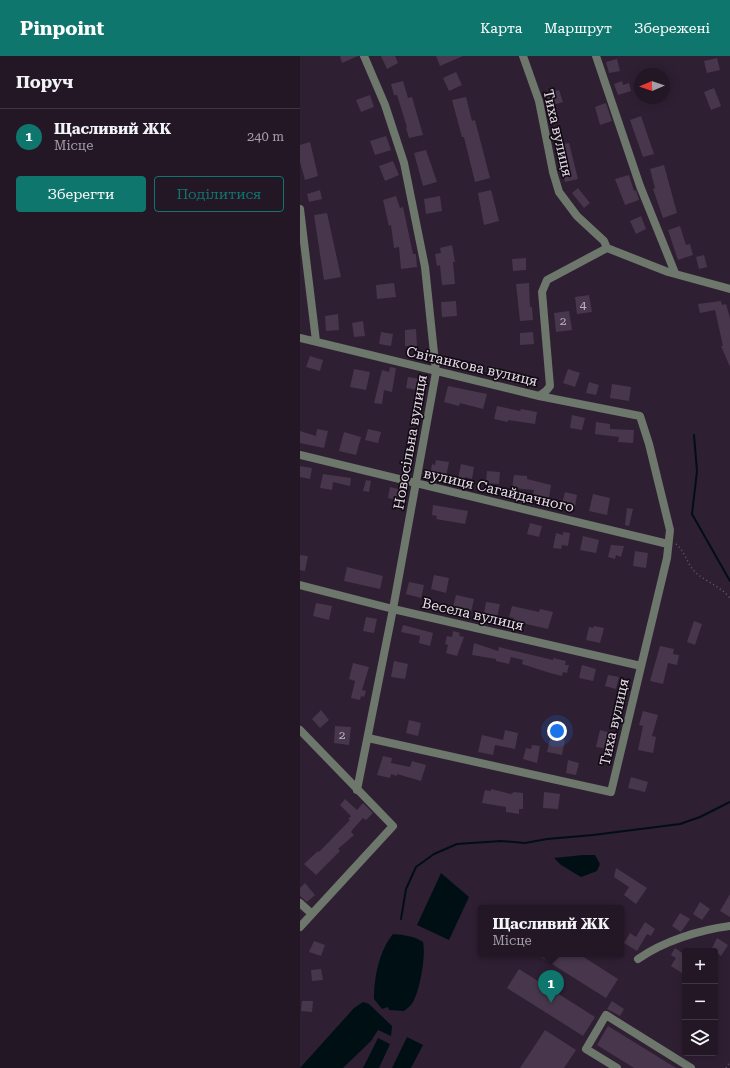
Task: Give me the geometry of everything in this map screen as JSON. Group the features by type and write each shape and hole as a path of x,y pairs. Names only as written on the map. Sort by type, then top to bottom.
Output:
{"street":[{"name":"Новосільна вулиця","path":"357,790 417,484 436,372 425,267 404,163 385,104 364,56"},
{"name":"Тиха вулиця","path":"523,56 539,101 553,172 559,192 577,216 604,241 607,248"},
{"path":"596,56 640,186 675,273"},
{"path":"300,209 316,341"},
{"path":"539,396 550,386 542,292 547,280 607,248 638,261 730,289"},
{"name":"Світанкова вулиця","path":"300,338 539,396 640,416"},
{"name":"Тиха вулиця","path":"368,738 611,792 667,558 670,530 649,444 640,416"},
{"name":"вулиця Сагайдачного","path":"300,455 668,544"},
{"name":"Весела вулиця","path":"300,585 393,609 641,666"},
{"path":"300,730 393,826 300,927"},
{"path":"300,903 312,914"},
{"path":"638,959 654,948 702,931 730,926"},
{"path":"617,1068 586,1049 606,1015 691,1068"}],"path":[{"path":"668,544 676,544 694,570 720,588 730,598"},
{"path":"726,1068 730,1062"}],"shaded area":[{"path":"595,855 600,864 597,871 581,877 561,865 554,858"},
{"path":"441,873 469,897 449,940 417,925"},
{"path":"393,934 405,935 420,940 423,942 424,948 423,964 416,997 410,1006 404,1011 389,1010 388,1007 382,1009 374,999 378,965 384,948"},
{"path":"363,1002 369,1004 392,1026 391,1036 378,1030 371,1041 343,1068 300,1068 354,1008"},
{"path":"407,1037 423,1045 411,1068 392,1068"},
{"path":"378,1038 390,1044 379,1068 363,1068"}],"building":[{"path":"340,56 358,56 342,63"},
{"path":"381,56 395,56 398,63 387,69"},
{"path":"436,56 463,56 440,66"},
{"path":"717,58 720,70 707,73 704,61"},
{"path":"617,59 620,71 609,73 606,62"},
{"path":"456,72 462,85 449,91 443,78"},
{"path":"403,81 408,98 412,97 423,135 409,138 397,95 394,95 391,84"},
{"path":"622,81 623,85 629,83 631,91 618,95 614,84"},
{"path":"714,88 721,106 711,110 704,92"},
{"path":"559,90 563,102 550,106 546,94"},
{"path":"370,95 374,107 361,112 356,100"},
{"path":"466,97 472,121 475,120 490,178 475,182 464,137 462,137 452,100"},
{"path":"606,103 612,121 600,125 595,107"},
{"path":"641,116 654,154 643,157 630,120"},
{"path":"386,136 391,150 375,155 370,141"},
{"path":"310,142 318,176 305,180 300,162 300,145"},
{"path":"569,143 578,179 565,182 557,145"},
{"path":"426,150 437,182 423,186 414,153"},
{"path":"393,161 399,175 385,181 379,166"},
{"path":"664,165 677,213 663,218 653,189 655,188 650,169"},
{"path":"629,175 634,191 636,190 639,200 625,205 615,179"},
{"path":"578,188 590,203 584,208 572,193"},
{"path":"320,190 322,199 309,202 307,194"},
{"path":"491,190 499,221 484,225 478,193"},
{"path":"396,196 400,208 403,207 413,254 416,254 417,267 401,269 399,247 394,248 391,225 389,226 383,200"},
{"path":"440,196 442,211 426,214 424,199"},
{"path":"327,213 341,277 324,280 314,215"},
{"path":"641,216 646,229 636,234 630,221"},
{"path":"680,226 686,245 690,244 693,255 678,260 668,230"},
{"path":"452,245 455,262 453,262 455,284 442,285 440,265 437,266 435,254 441,253 440,248"},
{"path":"704,255 707,267 699,269 696,257"},
{"path":"526,258 526,270 513,271 512,259"},
{"path":"394,283 396,297 377,299 376,285"},
{"path":"529,283 530,307 532,307 533,320 520,321 516,284"},
{"path":"589,295 592,312 577,314 575,297"},
{"path":"456,301 457,316 442,317 441,302"},
{"path":"721,301 722,305 726,304 730,318 730,367 721,346 723,346 715,310 700,313 698,304"},
{"path":"569,311 572,330 556,332 554,313"},
{"path":"338,314 339,330 326,331 325,316"},
{"path":"363,321 365,336 354,337 352,323"},
{"path":"416,329 417,346 405,346 405,330"},
{"path":"381,332 393,334 391,346 379,344"},
{"path":"533,332 534,344 520,345 520,333"},
{"path":"310,356 323,360 320,371 306,367"},
{"path":"390,367 396,368 392,392 384,390 382,404 374,403 382,370 389,372"},
{"path":"354,369 370,372 366,390 350,387"},
{"path":"568,369 580,373 575,387 563,383"},
{"path":"408,377 420,379 417,390 406,388"},
{"path":"589,382 599,385 596,395 586,393"},
{"path":"612,384 631,387 629,401 610,398"},
{"path":"448,386 487,394 483,409 460,403 459,406 444,402"},
{"path":"497,406 520,411 521,409 537,412 535,424 508,420 508,422 494,419"},
{"path":"572,415 585,418 582,430 570,428"},
{"path":"596,422 610,424 610,429 634,430 633,443 618,442 619,437 595,434"},
{"path":"317,429 328,431 324,448 300,443 300,431 316,436"},
{"path":"368,429 381,432 378,443 365,440"},
{"path":"344,432 361,437 356,455 339,451"},
{"path":"436,460 449,462 446,477 430,475 432,464 435,465"},
{"path":"461,464 474,467 472,479 465,477 465,481 458,479"},
{"path":"300,466 312,468 310,479 300,477"},
{"path":"487,471 500,472 499,484 486,483"},
{"path":"323,474 351,478 350,486 333,482 332,490 320,488"},
{"path":"514,475 527,476 527,479 551,485 549,498 533,495 534,490 512,488"},
{"path":"366,480 371,481 369,492 363,491"},
{"path":"390,487 402,490 400,501 388,498"},
{"path":"565,492 577,495 575,507 562,504"},
{"path":"593,494 610,498 607,515 589,511"},
{"path":"433,505 468,511 465,524 436,519 437,516 432,515"},
{"path":"627,508 633,509 629,526 625,525"},
{"path":"530,523 542,526 539,537 527,534"},
{"path":"563,532 570,533 568,546 562,545 561,549 553,548 556,533 563,535"},
{"path":"583,536 599,540 596,553 580,550"},
{"path":"611,545 624,546 621,557 616,555 615,559 608,557"},
{"path":"635,551 648,553 646,568 633,566"},
{"path":"300,555 308,556 305,571 300,570"},
{"path":"347,567 383,576 380,589 344,581"},
{"path":"434,575 449,578 446,593 431,589"},
{"path":"409,582 424,585 421,598 406,594"},
{"path":"456,595 474,599 471,612 453,607"},
{"path":"486,602 500,604 497,617 484,614"},
{"path":"316,603 332,606 329,620 313,616"},
{"path":"512,606 539,612 540,609 553,612 548,629 513,621 514,618 509,617"},
{"path":"366,617 377,619 374,633 363,631"},
{"path":"694,621 702,624 695,645 687,642"},
{"path":"403,625 433,633 430,646 419,643 420,636 401,632"},
{"path":"594,626 604,628 600,643 586,640 589,627 593,628"},
{"path":"453,631 460,633 459,636 464,637 457,656 446,653 448,645 445,644 447,636 452,637"},
{"path":"474,643 498,651 499,647 553,660 553,658 566,661 565,665 569,665 567,673 563,672 562,676 550,673 522,664 523,660 511,657 509,664 496,661 496,659 472,655"},
{"path":"660,646 674,649 673,654 679,655 677,665 668,663 663,684 650,681"},
{"path":"394,661 408,664 405,679 391,677"},
{"path":"353,663 369,667 362,690 366,691 364,697 361,696 360,700 351,698 355,681 349,679"},
{"path":"582,665 596,669 593,681 579,678"},
{"path":"608,675 619,677 616,689 605,686"},
{"path":"321,710 329,720 320,728 312,719"},
{"path":"643,711 658,715 652,736 656,737 653,753 638,750 643,726 639,725"},
{"path":"409,720 421,723 418,736 406,733"},
{"path":"335,726 351,727 349,745 334,743"},
{"path":"505,730 518,733 515,749 495,745 493,755 478,752 482,735 503,740"},
{"path":"600,730 612,733 609,749 596,747"},
{"path":"557,738 565,740 562,755 547,752 550,739 557,740"},
{"path":"532,745 540,746 537,763 523,759 526,748 531,749"},
{"path":"383,756 392,758 391,763 410,767 412,761 426,765 421,781 397,774 397,776 391,774 390,778 377,775"},
{"path":"568,760 579,763 576,775 566,773"},
{"path":"631,777 648,782 645,792 628,788"},
{"path":"491,789 511,794 514,792 523,793 523,809 519,809 519,814 506,812 506,807 482,803 485,790 491,791"},
{"path":"544,792 560,794 558,809 543,808"},
{"path":"345,799 357,810 363,803 373,813 366,820 363,818 351,832 354,835 338,849 340,851 316,875 304,864 318,851 319,852 350,820 348,819 351,816 340,805"},
{"path":"616,868 647,888 636,904 624,895 629,887 614,877"},
{"path":"305,883 315,895 307,902 300,896 300,888"},
{"path":"730,894 730,917 720,911"},
{"path":"700,902 710,909 702,920 693,914"},
{"path":"680,913 690,919 681,932 672,926"},
{"path":"645,922 655,929 651,936 647,934 637,951 624,943 630,933 636,937"},
{"path":"717,938 728,945 721,956 718,954 718,948 712,948"},
{"path":"314,941 325,945 321,956 309,952"},
{"path":"675,948 682,953 682,973 671,966 676,958 671,955"},
{"path":"541,957 584,957 618,979 606,998"},
{"path":"321,969 323,980 312,981 311,970"},
{"path":"519,969 595,1017 583,1036 507,988"},
{"path":"302,1001 313,1001 312,1012 301,1011"},
{"path":"612,1001 624,1009 620,1016 607,1009"},
{"path":"608,1026 676,1068 634,1068 597,1045"},
{"path":"545,1030 576,1050 564,1068 520,1068"}],"waterway":[{"path":"694,435 697,471 692,514 730,581"},
{"path":"401,919 406,889 416,867 434,854 457,844 501,841 525,843 547,839 680,824 700,817 730,802"}],"place":[{"name":"Щасливий ЖК","path":"551,1003"}]}
